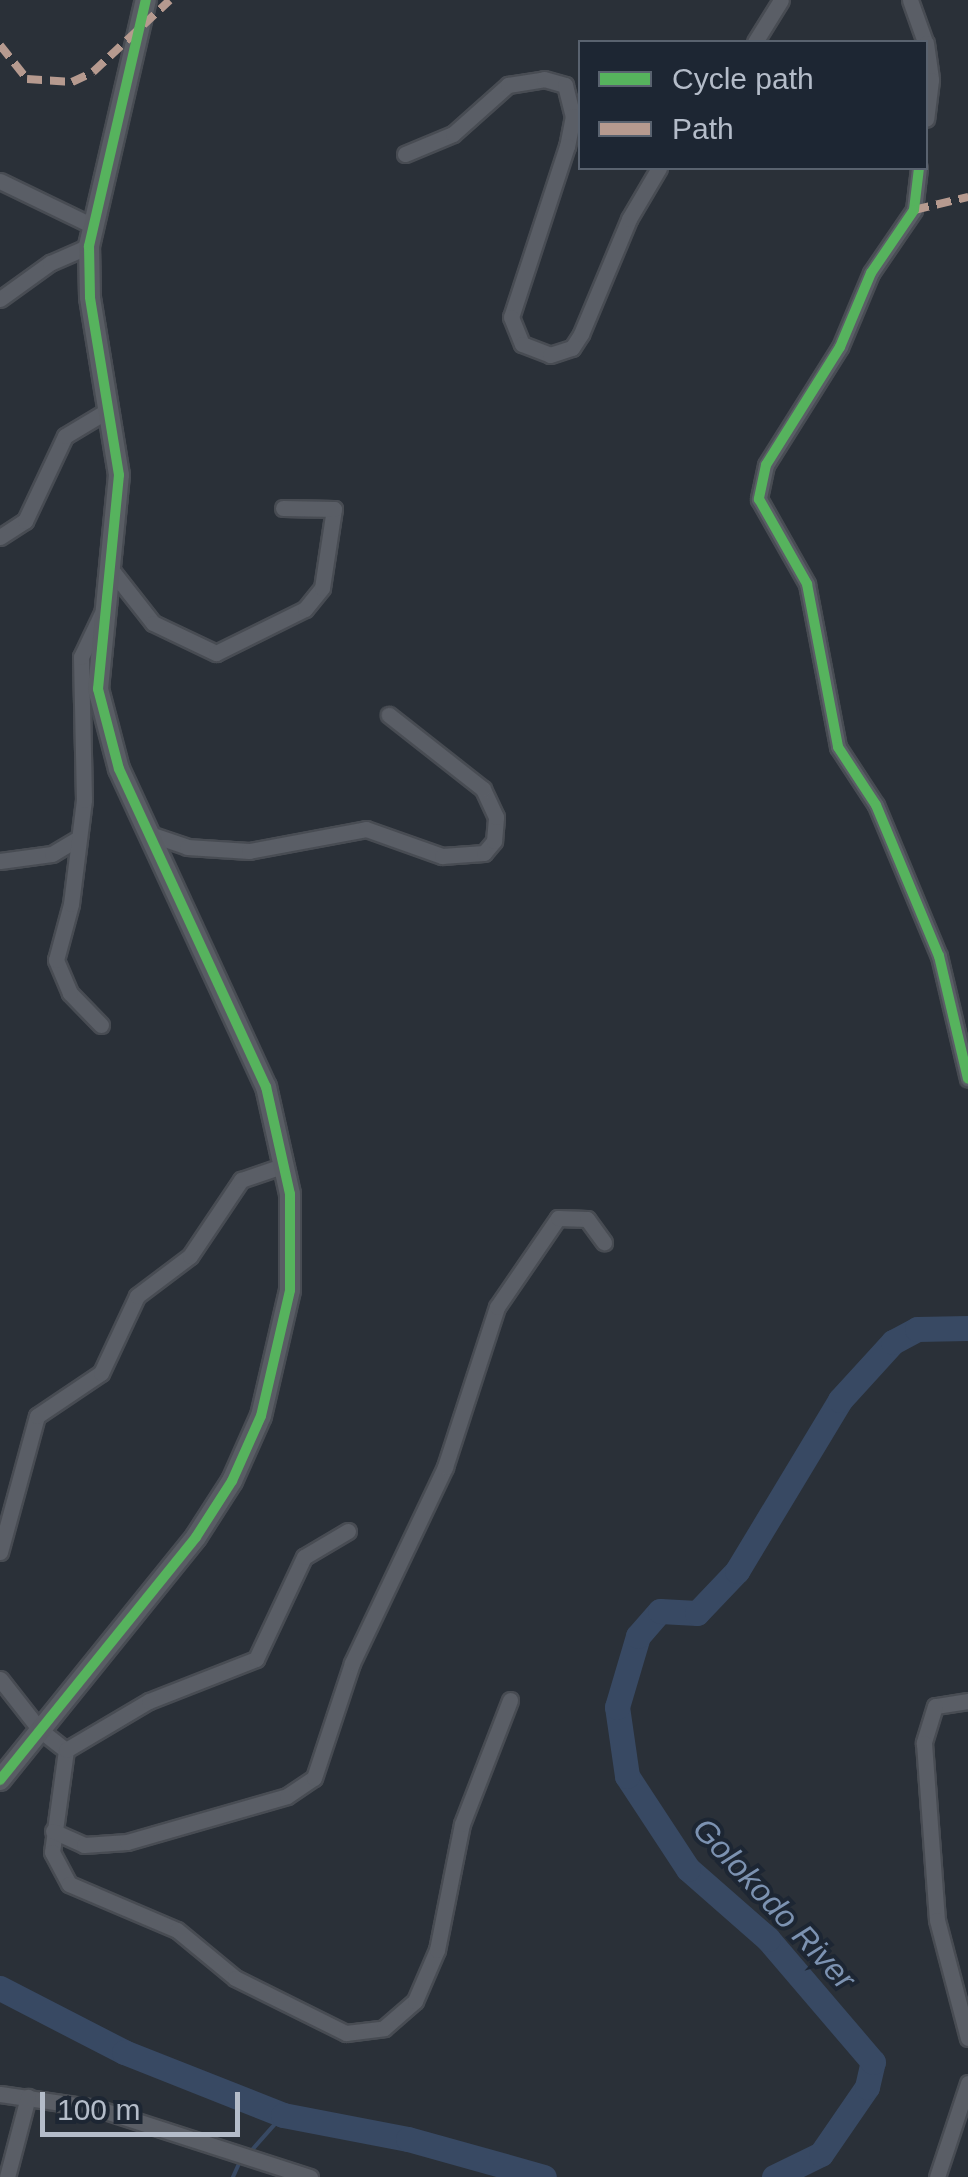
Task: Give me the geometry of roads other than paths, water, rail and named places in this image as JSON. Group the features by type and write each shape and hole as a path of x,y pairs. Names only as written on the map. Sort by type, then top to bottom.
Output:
{"street":[{"path":"0,1780 196,1537 248,1449 280,1351 290,1290 286,1166 254,1057 150,834 104,719 98,690 102,613 119,475 90,297 90,236 146,0"},
{"path":"756,40 781,0"},
{"path":"910,0 924,40"},
{"path":"928,59 932,80 928,106"},
{"path":"405,154 453,134 508,84 544,79 564,85 573,116 567,146 516,302 513,330 536,352 563,352 590,311 629,218 658,170"},
{"path":"919,170 914,210 871,273 840,347 766,465 760,499 808,584 838,747 876,804 939,956 968,1079"},
{"path":"0,180 90,236"},
{"path":"0,299 90,236"},
{"path":"0,537 25,521 65,436 110,409"},
{"path":"109,566 154,623 216,653 305,609 322,588 334,509 283,508"},
{"path":"101,1025 70,993 56,960 71,904 74,840 85,783 79,671 88,632 102,613"},
{"path":"150,834 188,847 249,851 366,829 442,856 484,853 494,841 496,817 482,789 390,715"},
{"path":"0,861 52,854 74,840"},
{"path":"0,1552 36,1416 101,1374 138,1296 190,1256 241,1180 286,1166"},
{"path":"53,1831 84,1845 127,1842 287,1796 314,1778 352,1662 445,1467 497,1307 558,1218 587,1219 604,1242"},
{"path":"66,1750 148,1701 256,1659 304,1557 348,1531"},
{"path":"0,1680 40,1730 66,1750"},
{"path":"66,1750 53,1831 56,1866 69,1884 177,1930 235,1978 332,2029 384,2028 415,2001 437,1950 454,1852 510,1700"},
{"path":"968,1701 934,1706 924,1743 937,1920 968,2038"},
{"path":"937,2177 968,2083"},
{"path":"0,2094 96,2108 310,2177"},
{"path":"7,2177 28,2098"}],"waterway":[{"name":"Golokodo River","path":"774,2177 821,2154 867,2087 873,2062 768,1939 688,1869 627,1776 617,1707 638,1636 660,1611 697,1613 737,1571 840,1400 893,1342 917,1329 968,1328"},
{"name":"Golokodo River","path":"0,1988 124,2052 283,2115 408,2139 544,2177"},
{"path":"251,2151 283,2115"},
{"path":"233,2177 240,2161"}]}
